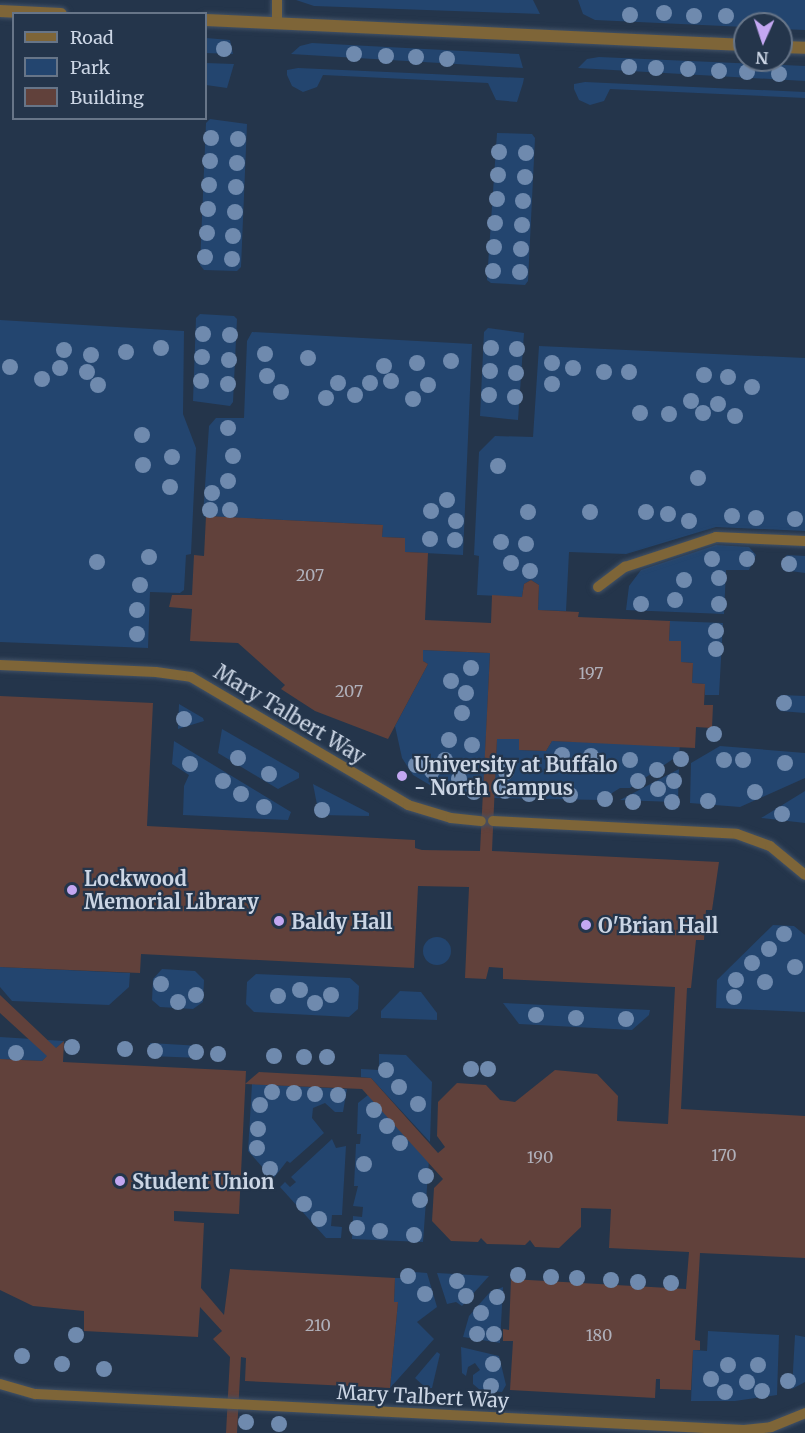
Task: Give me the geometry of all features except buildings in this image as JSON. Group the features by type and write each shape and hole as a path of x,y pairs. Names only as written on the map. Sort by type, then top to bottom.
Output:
{"street":[{"path":"0,11 20,12"},
{"path":"207,20 733,44"}],"lane":[{"path":"277,0 277,23"},
{"path":"598,587 625,567 717,537 805,541"},
{"name":"Mary Talbert Way","path":"0,666 156,672 191,678 408,805 440,816 481,821"},
{"path":"493,821 737,834 770,846 805,875"},
{"name":"Mary Talbert Way","path":"0,1384 36,1394 744,1430 771,1427 805,1413"}],"green space":[{"path":"296,0 533,0 540,14 314,6"},
{"path":"578,0 805,0 805,30 793,30 793,12 733,12 733,26 595,20 583,14"},
{"path":"207,38 230,40 233,54 207,53"},
{"path":"312,43 519,54 523,68 291,54 300,46"},
{"path":"599,57 733,63 733,72 793,72 793,65 805,66 805,81 578,68 587,59"},
{"path":"207,63 234,64 227,88 207,85"},
{"path":"298,68 524,78 517,102 496,100 488,83 323,75 317,87 303,92 292,86 287,75 287,70"},
{"path":"585,82 805,92 805,98 610,89 604,101 590,105 579,100 574,89 574,84"},
{"path":"210,119 247,124 241,267 237,271 204,270 200,265 206,123"},
{"path":"497,133 532,134 535,138 528,281 525,285 491,283 487,280"},
{"path":"200,314 234,316 237,319 233,402 230,406 193,401 196,318"},
{"path":"0,320 184,331 183,414 196,448 191,554 186,555 184,590 180,593 150,592 148,648 0,642"},
{"path":"488,328 524,333 518,420 480,416 484,332"},
{"path":"252,332 472,344 463,555 405,552 405,538 382,537 383,525 203,516 209,426 216,418 244,418 247,341"},
{"path":"539,346 805,358 805,531 716,527 626,554 569,552 566,611 538,610 539,585 531,580 524,584 522,597 477,595 479,556 474,555 479,452 495,436 533,437"},
{"path":"716,545 749,547 756,555 749,570 726,570 724,614 626,610 629,586 641,570"},
{"path":"787,555 805,556 805,573 783,570 782,561"},
{"path":"670,621 723,623 719,695 705,695 705,684 692,683 693,663 681,662 681,642 669,641"},
{"path":"423,650 490,653 483,797 451,796 440,791 413,775 402,758 395,726 428,664 423,661"},
{"path":"781,695 805,696 805,713 780,711 776,702"},
{"path":"179,704 203,718 204,721 178,729"},
{"path":"222,729 299,773 299,778 278,789 218,753"},
{"path":"497,739 519,739 519,750 546,751 552,741 680,745 679,755 630,788 620,788 601,800 494,798"},
{"path":"174,741 291,812 288,820 183,815 184,786 189,775 172,764"},
{"path":"720,746 805,753 805,778 740,807 690,803 691,763"},
{"path":"679,769 678,799 674,802 620,800"},
{"path":"313,784 369,813 369,816 319,815"},
{"path":"805,791 805,823 761,818"},
{"path":"773,925 794,926 805,935 805,1012 716,1008 717,980"},
{"path":"437,937 447,941 451,951 447,961 437,965 427,961 423,951 427,941"},
{"path":"0,967 130,973 129,987 109,1005 12,1001 0,987"},
{"path":"162,969 195,971 204,980 203,1002 193,1009 160,1007 152,1000 153,979"},
{"path":"256,974 350,978 359,986 358,1009 349,1017 254,1012 246,1004 247,982"},
{"path":"400,991 421,992 437,1013 437,1020 381,1018 381,1011"},
{"path":"503,1003 650,1010 649,1015 632,1030 519,1024"},
{"path":"0,1037 64,1041 42,1061 0,1059"},
{"path":"150,1043 201,1046 201,1058 149,1056"},
{"path":"379,1054 406,1055 432,1082 430,1142 371,1078 361,1077 361,1069 379,1070"},
{"path":"252,1084 347,1089 343,1112 335,1112 325,1103 313,1108 312,1118 324,1133 290,1163 287,1161 273,1179 248,1151"},
{"path":"368,1095 429,1160 423,1242 352,1239 353,1216 362,1217 363,1207 353,1206 358,1186 354,1186 356,1144 360,1144 361,1134 357,1134 358,1103"},
{"path":"332,1139 336,1148 346,1146 342,1215 332,1215 331,1226 342,1227 341,1238 326,1238 280,1187 285,1182 290,1187 296,1182 291,1177"},
{"path":"402,1271 427,1273 437,1307 417,1322 434,1339 390,1388 398,1302 394,1302 395,1278 401,1278"},
{"path":"437,1273 489,1276 462,1306 456,1302 447,1304"},
{"path":"503,1287 500,1343 463,1337 469,1316 490,1292"},
{"path":"708,1331 779,1335 777,1395 735,1401 691,1401 693,1350 707,1351"},
{"path":"795,1335 805,1337 805,1382 792,1389"},
{"path":"461,1347 499,1356 506,1385 502,1392 480,1390 473,1384 473,1375 480,1370 475,1363 468,1367 466,1376 462,1373"},
{"path":"437,1352 440,1354 432,1388 426,1388 415,1378"}],"place":[{"name":"University at Buffalo - North Campus","path":"402,776"},
{"name":"Lockwood Memorial Library","path":"72,890"},
{"name":"Baldy Hall","path":"279,921"},
{"name":"O'Brian Hall","path":"586,925"},
{"name":"Student Union","path":"120,1181"}]}
